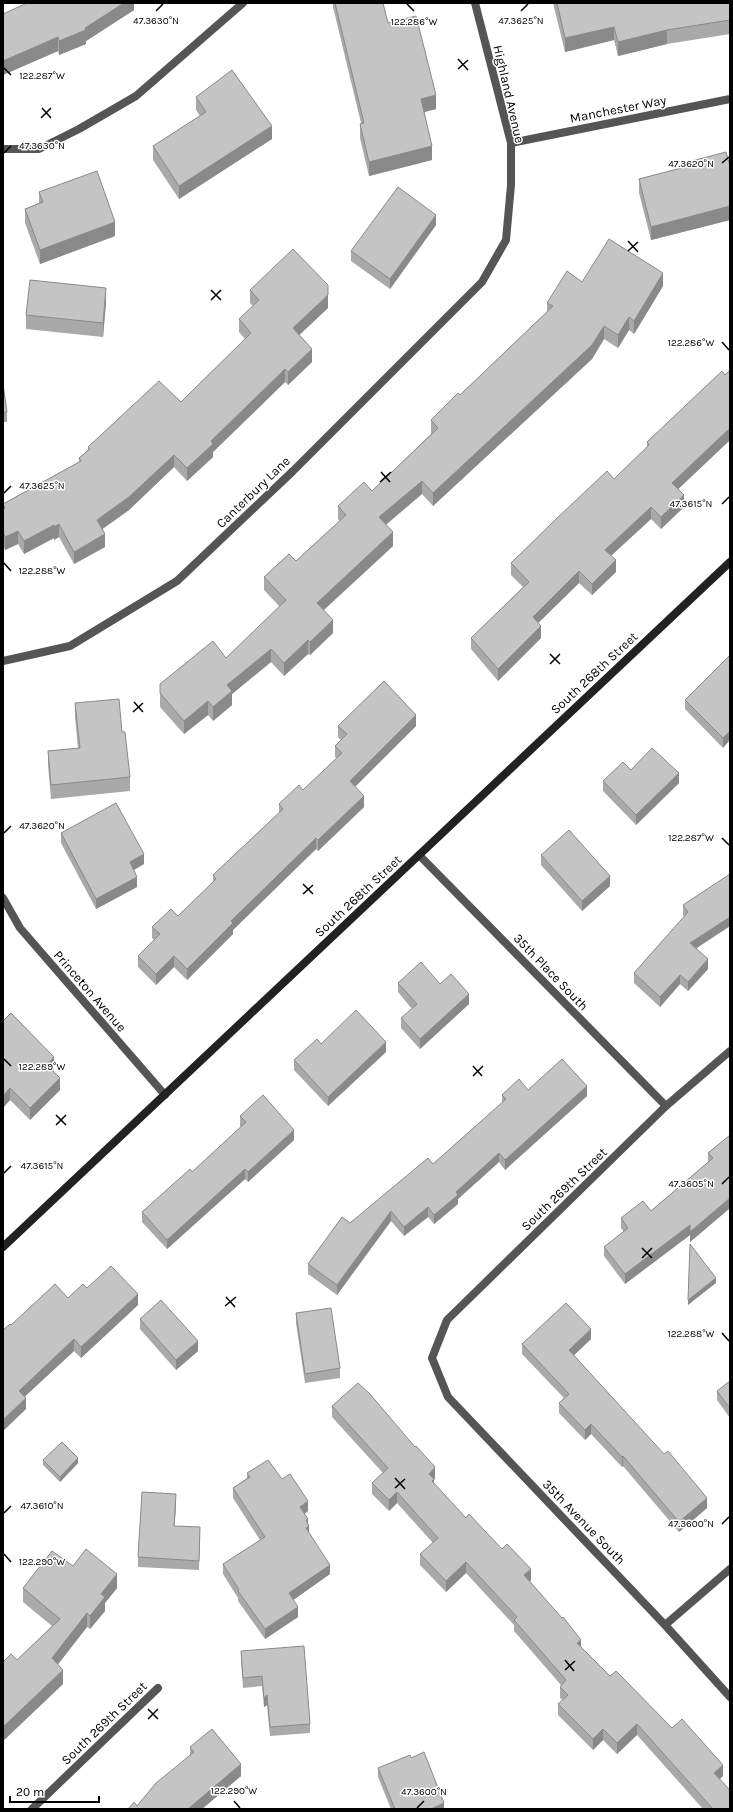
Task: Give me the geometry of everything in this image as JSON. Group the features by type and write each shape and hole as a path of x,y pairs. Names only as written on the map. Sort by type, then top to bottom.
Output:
{"street":[{"path":"3,148 39,149 79,129 136,96 243,3"},
{"name":"Highland Avenue","path":"474,3 511,143 511,185 506,240 482,282"},
{"name":"Manchester Way","path":"511,143 730,99"},
{"name":"Canterbury Lane","path":"3,661 70,646 177,581 293,471 482,282"},
{"name":"South 268th Street","path":"3,1247 730,562"},
{"name":"35th Place South","path":"419,855 666,1106"},
{"name":"Princeton Avenue","path":"3,898 20,928 164,1095"},
{"name":"South 269th Street","path":"432,1358 447,1320 666,1106 730,1051"},
{"name":"35th Avenue South","path":"432,1358 448,1397 665,1625 730,1697"},
{"path":"665,1625 730,1569"},
{"name":"South 269th Street","path":"32,1809 158,1688"}],"building":[{"path":"27,3 124,3 85,28 86,30 59,41 58,37 3,61 3,14"},
{"path":"335,3 383,3 388,23 416,16 436,95 421,99 432,146 369,162 360,124 364,123"},
{"path":"557,3 730,3 730,20 667,30 618,42 614,27 565,38"},
{"path":"232,70 272,126 179,186 153,146 206,112 196,97"},
{"path":"726,152 730,166 730,206 651,227 639,179 685,167 684,163"},
{"path":"97,171 115,222 40,250 25,209 43,202 39,192"},
{"path":"398,187 436,215 390,279 351,251"},
{"path":"609,239 663,273 634,321 629,317 618,335 604,326 592,345 433,493 422,481 379,517 393,532 317,603 333,620 310,642 308,640 284,663 271,649 227,685 232,691 213,707 208,701 184,721 160,693 160,684 213,641 226,658 286,600 264,577 289,554 296,561 346,515 338,506 364,482 372,491 438,428 431,420 458,393 460,395 553,306 547,303 567,271 582,282"},
{"path":"293,249 328,285 328,295 293,328 312,349 288,372 285,369 211,441 213,444 187,468 174,455 129,497 97,520 105,534 74,552 59,524 54,527 54,525 24,541 18,531 5,537 3,532 3,509 5,508 3,504 81,461 79,458 90,449 88,447 159,381 181,402 251,333 239,319 259,300 250,290"},
{"path":"30,280 106,288 103,323 26,315"},
{"path":"730,370 730,428 672,483 684,495 661,517 651,507 605,550 616,560 592,584 579,571 533,617 541,626 498,669 471,638 529,582 511,563 607,471 614,479 649,445 647,442 722,371 725,375"},
{"path":"3,384 7,412 3,413"},
{"path":"729,656 730,731 723,738 685,700"},
{"path":"384,681 416,715 350,781 364,796 318,840 316,838 231,921 233,923 187,969 174,956 156,974 138,956 160,934 152,927 171,909 178,916 216,879 213,875 283,809 279,804 299,785 303,790 342,753 335,746 347,734 338,726"},
{"path":"119,699 122,732 125,732 130,777 51,785 48,751 80,748 75,703"},
{"path":"652,748 679,773 636,815 603,781 623,762 631,770"},
{"path":"116,803 144,854 130,862 137,877 96,899 61,833"},
{"path":"569,830 610,876 582,901 541,855"},
{"path":"730,874 730,917 690,943 708,959 688,982 680,975 660,997 634,973 688,912 683,905"},
{"path":"421,962 440,984 451,974 469,994 420,1039 401,1018 417,1004 398,983"},
{"path":"356,1010 386,1042 328,1097 294,1060 317,1039 321,1044"},
{"path":"11,1013 54,1057 47,1065 60,1078 30,1108 10,1088 3,1096 3,1021"},
{"path":"562,1059 587,1086 505,1160 499,1153 456,1192 458,1195 434,1215 428,1207 404,1227 391,1211 337,1285 308,1264 342,1217 350,1223 428,1158 433,1164 506,1099 502,1095 519,1079 528,1090"},
{"path":"263,1095 294,1130 248,1172 245,1169 167,1240 142,1212 190,1169 192,1172 246,1122 240,1116"},
{"path":"730,1135 730,1198 690,1232 690,1225 625,1274 604,1247 628,1228 621,1218 643,1201 651,1211 713,1158 708,1153"},
{"path":"690,1244 716,1278 688,1300"},
{"path":"111,1266 138,1294 81,1347 74,1339 19,1391 26,1398 3,1420 3,1330 10,1324 11,1325 55,1284 68,1298 83,1284 87,1288"},
{"path":"161,1300 198,1341 176,1360 140,1319"},
{"path":"566,1303 591,1329 569,1350 664,1454 668,1451 707,1498 679,1522 623,1456 622,1457 591,1424 585,1430 559,1403 569,1394 522,1344"},
{"path":"331,1308 340,1368 305,1374 296,1313"},
{"path":"730,1381 730,1408 717,1391"},
{"path":"358,1383 370,1394 415,1447 416,1446 435,1467 429,1474 434,1479 432,1481 466,1518 469,1514 502,1549 507,1544 531,1569 524,1575 562,1618 563,1617 581,1640 577,1643 610,1676 616,1671 672,1728 682,1719 723,1765 714,1773 730,1790 730,1809 713,1809 637,1724 617,1743 603,1729 593,1739 558,1704 568,1695 560,1687 566,1680 514,1620 517,1617 466,1562 446,1581 420,1554 438,1538 397,1492 389,1500 372,1483 388,1468 332,1406"},
{"path":"62,1442 78,1458 60,1477 43,1460"},
{"path":"268,1460 282,1479 290,1474 308,1501 300,1507 308,1519 306,1520 309,1526 306,1528 330,1565 289,1593 298,1607 265,1629 238,1591 239,1590 223,1564 265,1537 233,1488 250,1477 247,1473"},
{"path":"142,1492 176,1494 174,1526 200,1527 199,1561 138,1557"},
{"path":"86,1549 117,1574 101,1594 105,1597 90,1616 87,1613 52,1658 63,1670 3,1727 3,1662 11,1654 17,1660 60,1619 23,1588 52,1551 73,1566"},
{"path":"304,1646 310,1724 270,1727 267,1695 264,1698 262,1676 243,1678 241,1651"},
{"path":"212,1729 241,1764 188,1809 128,1809 134,1802 137,1806 156,1783 194,1752 190,1747"},
{"path":"424,1752 444,1803 431,1809 395,1809 378,1768 410,1755 411,1758"}]}
